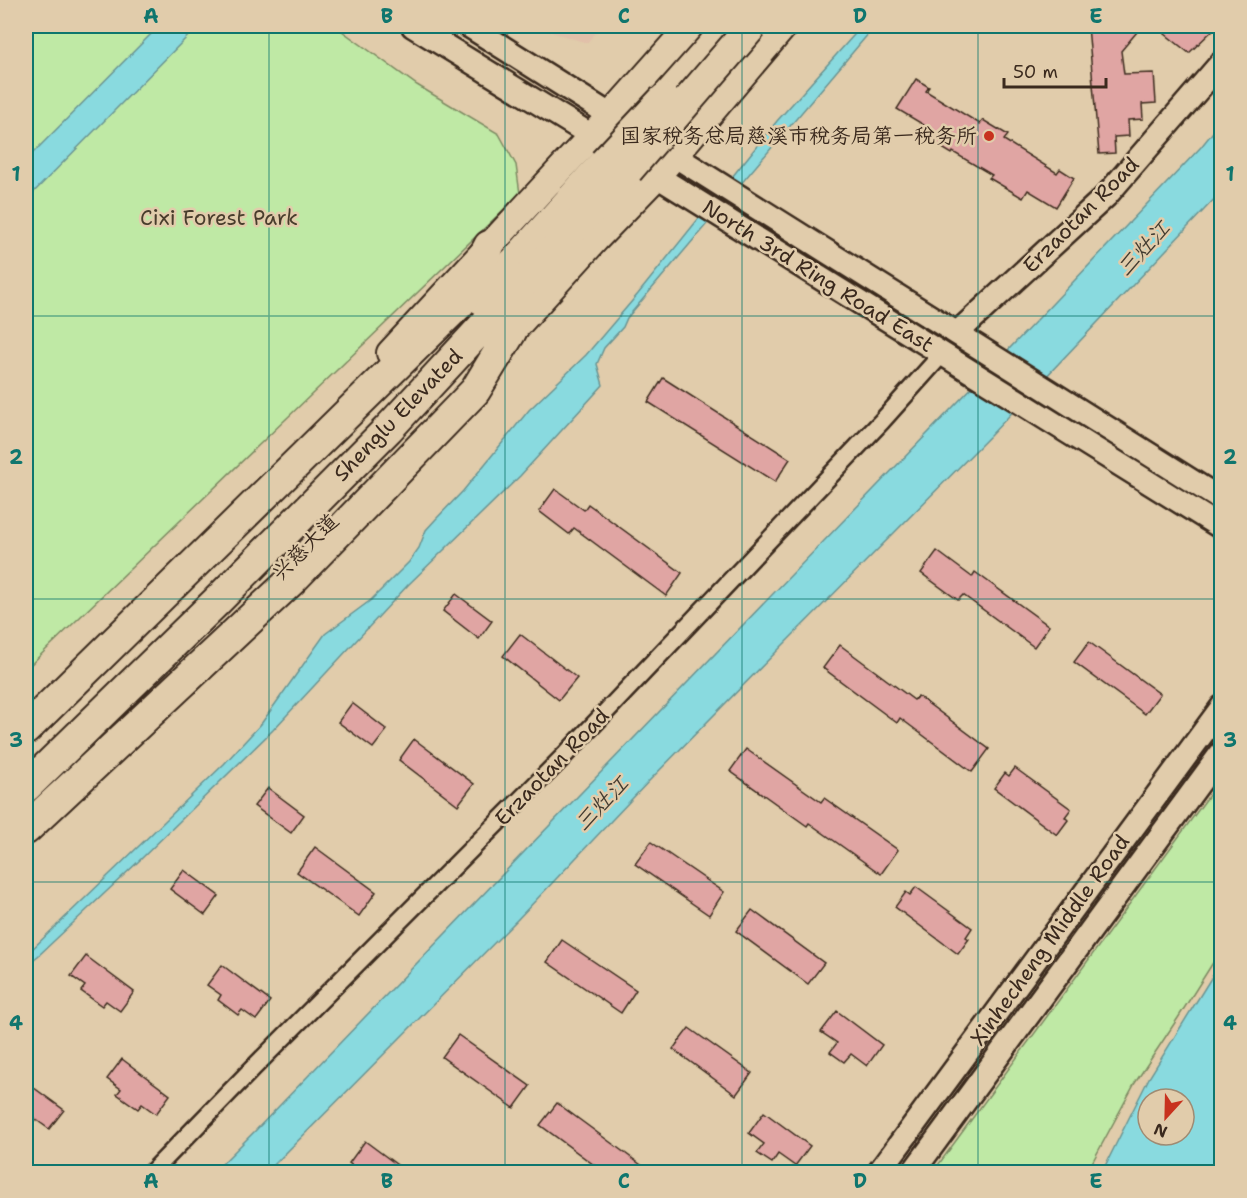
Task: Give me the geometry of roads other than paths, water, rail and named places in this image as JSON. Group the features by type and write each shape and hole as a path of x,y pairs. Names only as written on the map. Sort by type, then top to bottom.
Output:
{"highway":[{"name":"Shenglu Elevated","path":"26,757 203,589 375,416 730,26"},
{"name":"Shenglu Elevated","path":"26,787 216,602 387,429 628,170 752,26"},
{"path":"26,729 460,303 489,246"},
{"path":"26,829 292,580 475,391 511,332"}],"main road":[{"name":"North 3rd Ring Road East","path":"413,26 1221,528"},
{"name":"North 3rd Ring Road East","path":"469,26 1221,500"},
{"path":"26,710 233,521 611,116 690,26"},
{"name":"兴慈大道","path":"26,815 123,726 250,603 405,446 657,176 784,26"},
{"name":"Erzaotan Road","path":"957,333 1106,196 1221,62"},
{"name":"Xinhecheng Middle Road","path":"879,1173 1221,707"},
{"name":"Xinhecheng Middle Road","path":"913,1173 1221,752"}],"street":[{"name":"Erzaotan Road","path":"152,1173 261,1060 561,759 882,421 942,354"}],"water":[{"path":"159,26 198,26 26,200 26,160"},
{"path":"862,26 875,26 604,348 597,364 603,385 520,476 408,585 273,730 140,860 26,965 26,955 224,764 261,724 325,634 371,600 409,562 419,548 426,530 463,491 529,410 586,355 777,121"},
{"name":"三灶江","path":"1221,122 1221,192 990,436 267,1172 214,1172 1037,320 1201,147"},
{"path":"1221,962 1221,1172 1102,1172 1136,1104 1136,1147 1196,1147 1196,1087 1144,1087"}],"place":[{"name":"国家税务总局慈溪市税务局第一税务所","path":"989,136"}],"park label":[{"name":"Cixi Forest Park","path":"219,218"}]}
